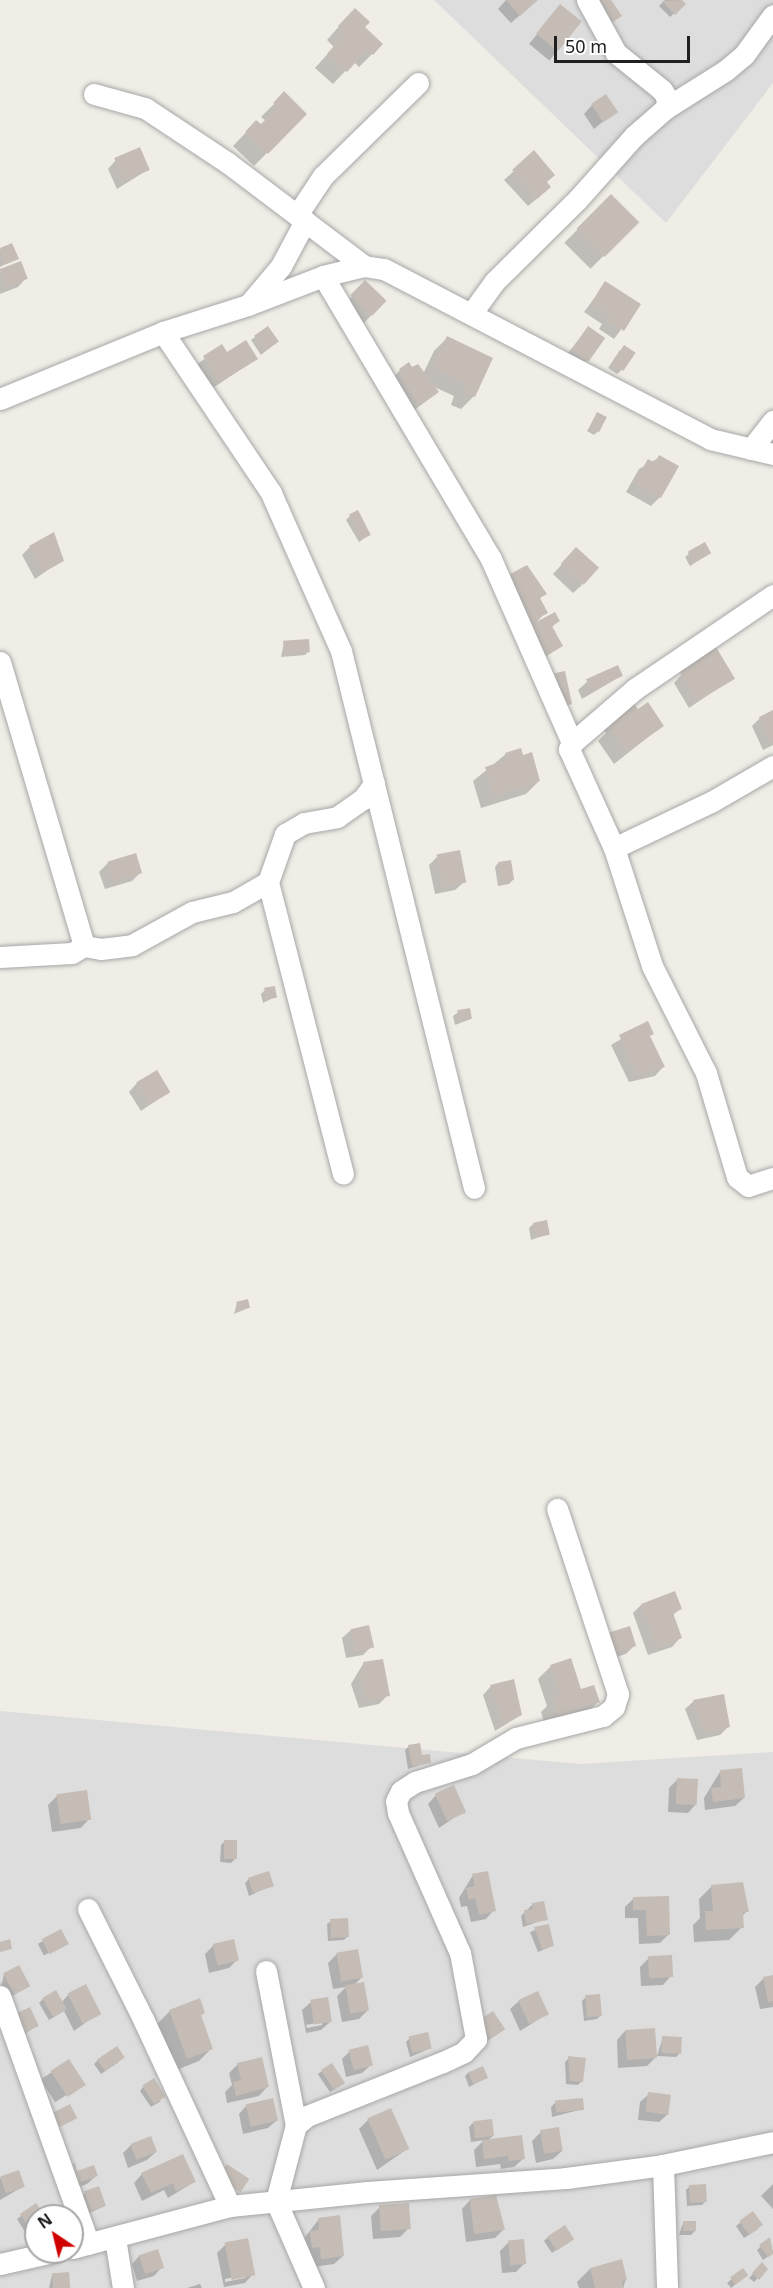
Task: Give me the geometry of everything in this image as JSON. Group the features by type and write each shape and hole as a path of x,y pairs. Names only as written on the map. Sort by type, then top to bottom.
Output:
{"street":[{"path":"586,0 616,53 662,90 667,98 666,108"},
{"path":"471,314 494,282 578,200 634,136 666,108 726,70 765,39 773,15"},
{"path":"248,305 281,266 301,218 323,176 418,83"},
{"path":"94,94 145,108 301,218 364,266"},
{"path":"0,399 163,332 248,305 323,276 364,266 384,269 710,440 773,454"},
{"path":"323,276 491,559 572,743"},
{"path":"163,332 271,493 341,651 474,1188"},
{"path":"751,448 773,421"},
{"path":"773,595 636,688 572,743 569,749 614,848 652,966 706,1073 737,1177 748,1186 773,1178"},
{"path":"0,662 84,946"},
{"path":"614,848 773,766"},
{"path":"343,1174 268,882 285,834 304,823 337,817 363,799 374,784"},
{"path":"0,957 72,952 84,946 100,949 132,945 192,912 233,902 268,882"},
{"path":"296,2125 307,2116 453,2057 476,2039 460,1953 398,1813 396,1801 401,1791 415,1782 472,1764 516,1738 603,1716 614,1707 618,1694 557,1509"},
{"path":"88,1909 144,2021 230,2206"},
{"path":"266,1971 296,2125 276,2201 314,2288"},
{"path":"0,1996 67,2204"},
{"path":"84,2245 230,2206 566,2178 663,2165 773,2142"},
{"path":"663,2165 667,2288"},
{"path":"115,2238 123,2288"},
{"path":"0,2264 24,2259"}],"shaded area":[{"path":"434,0 773,0 773,83 666,223"},
{"path":"0,1711 580,1764 773,1752 773,2288 0,2288"}],"building":[{"path":"506,0 538,0 520,16"},
{"path":"593,0 611,0 622,16 610,24"},
{"path":"682,0 686,4 675,15 662,1"},
{"path":"560,4 582,22 558,51 536,34"},
{"path":"355,8 370,22 365,27 383,44 373,55 367,50 347,72 327,54 345,33 338,26"},
{"path":"284,91 307,114 268,154 245,132 256,120 261,124 278,107 273,103"},
{"path":"606,94 618,112 603,122 591,104"},
{"path":"140,147 150,170 124,181 114,158"},
{"path":"534,150 555,175 547,182 551,187 537,199 512,170"},
{"path":"611,194 639,222 605,257 576,229"},
{"path":"12,243 19,259 4,265 0,248"},
{"path":"21,261 28,279 6,287 0,269"},
{"path":"365,280 387,301 372,316 350,295"},
{"path":"605,281 641,304 624,331 606,320 610,315 591,303"},
{"path":"268,326 279,342 265,351 254,336"},
{"path":"588,326 605,338 589,362 571,350"},
{"path":"447,336 493,358 475,397 463,392 466,383 432,367"},
{"path":"246,340 258,359 219,383 203,356 222,344 227,352"},
{"path":"624,345 636,353 623,371 612,363"},
{"path":"409,362 412,367 418,364 439,392 421,405 400,376 403,374 399,369"},
{"path":"597,412 607,417 599,432 589,427"},
{"path":"659,455 679,466 661,498 634,483 648,459 655,463"},
{"path":"358,510 371,535 362,539 349,515"},
{"path":"54,532 64,561 44,572 29,546"},
{"path":"705,542 711,553 694,563 688,552"},
{"path":"576,547 599,568 584,585 561,564"},
{"path":"527,565 547,594 540,598 548,613 527,624 503,578"},
{"path":"555,612 560,621 552,626 563,646 543,658 525,628"},
{"path":"309,639 310,652 284,654 283,641"},
{"path":"716,647 735,679 697,701 678,670"},
{"path":"618,665 623,676 591,690 586,679"},
{"path":"565,671 572,704 561,707 554,673"},
{"path":"632,701 638,709 648,702 664,726 627,752 610,727 619,721 613,713"},
{"path":"773,710 773,741 771,742 759,717"},
{"path":"521,748 523,755 532,752 540,781 494,796 485,767 507,760 505,753"},
{"path":"460,850 466,882 443,887 436,855"},
{"path":"136,853 142,873 113,882 107,862"},
{"path":"511,860 514,880 501,882 498,862"},
{"path":"275,986 277,998 266,1000 264,988"},
{"path":"470,1008 472,1019 459,1021 457,1010"},
{"path":"648,1021 654,1034 650,1036 665,1067 637,1075 619,1035"},
{"path":"157,1070 170,1092 150,1105 136,1082"},
{"path":"547,1220 550,1235 536,1237 533,1223"},
{"path":"248,1299 250,1308 238,1310 236,1302"},
{"path":"675,1591 682,1609 673,1613 682,1638 657,1648 641,1604"},
{"path":"369,1625 374,1647 356,1652 350,1629"},
{"path":"630,1626 636,1646 610,1654 604,1634"},
{"path":"571,1658 581,1689 594,1685 600,1702 559,1716 553,1698 560,1695 550,1665"},
{"path":"383,1659 390,1696 367,1700 359,1674 364,1673 363,1662"},
{"path":"514,1679 522,1715 503,1723 490,1685"},
{"path":"724,1694 730,1727 705,1732 693,1700"},
{"path":"420,1743 422,1755 430,1754 431,1763 412,1766 408,1745"},
{"path":"742,1768 745,1798 713,1802 711,1788 721,1787 720,1770"},
{"path":"677,1778 698,1779 697,1805 676,1804"},
{"path":"454,1785 466,1812 447,1821 435,1794"},
{"path":"87,1790 91,1820 60,1824 56,1794"},
{"path":"224,1840 237,1840 237,1859 224,1859"},
{"path":"269,1871 274,1886 253,1893 248,1878"},
{"path":"488,1871 496,1911 479,1915 475,1898 469,1900 466,1888 475,1886 472,1874"},
{"path":"743,1882 749,1912 743,1912 744,1928 706,1930 705,1911 713,1911 711,1885"},
{"path":"669,1896 670,1935 647,1936 646,1910 633,1910 633,1897"},
{"path":"544,1901 548,1920 526,1924 524,1910 533,1909 532,1903"},
{"path":"348,1918 349,1937 331,1938 330,1919"},
{"path":"549,1924 554,1946 542,1949 534,1927"},
{"path":"61,1929 69,1944 50,1954 42,1939"},
{"path":"10,1939 12,1949 0,1952 0,1942"},
{"path":"234,1939 239,1960 218,1965 213,1944"},
{"path":"358,1949 363,1978 341,1981 336,1953"},
{"path":"672,1955 673,1977 649,1978 648,1956"},
{"path":"19,1965 30,1986 14,1995 3,1973"},
{"path":"773,1975 773,2001 768,2002 763,1977"},
{"path":"364,1982 369,2011 350,2014 345,1985"},
{"path":"86,1984 101,2014 83,2024 67,1994"},
{"path":"56,1990 67,2009 53,2017 42,1998"},
{"path":"538,1991 549,2015 529,2024 518,2000"},
{"path":"600,1994 602,2016 587,2017 585,1995"},
{"path":"328,1997 332,2022 314,2025 310,2000"},
{"path":"200,1998 205,2013 201,2015 213,2049 187,2059 169,2010"},
{"path":"30,2007 39,2026 19,2035 10,2016"},
{"path":"493,2011 505,2029 490,2039 478,2021"},
{"path":"655,2028 657,2058 627,2060 625,2030"},
{"path":"428,2032 432,2049 412,2053 409,2036"},
{"path":"662,2036 682,2037 681,2054 661,2053"},
{"path":"368,2045 373,2065 354,2070 349,2050"},
{"path":"117,2046 125,2058 105,2071 97,2059"},
{"path":"568,2056 586,2058 583,2082 570,2081"},
{"path":"262,2057 269,2087 236,2096 233,2082 241,2080 237,2063"},
{"path":"69,2059 86,2085 67,2097 51,2071"},
{"path":"332,2063 345,2083 334,2090 321,2070"},
{"path":"483,2066 488,2078 473,2084 468,2072"},
{"path":"154,2078 166,2097 154,2104 142,2085"},
{"path":"648,2092 671,2095 668,2115 646,2112"},
{"path":"273,2098 278,2120 251,2127 246,2104"},
{"path":"583,2098 584,2110 556,2112 555,2100"},
{"path":"70,2104 77,2118 59,2127 52,2113"},
{"path":"391,2108 409,2149 386,2160 367,2119"},
{"path":"492,2119 494,2136 475,2138 473,2121"},
{"path":"559,2127 563,2151 544,2154 540,2130"},
{"path":"522,2135 525,2159 509,2161 508,2156 484,2159 482,2140"},
{"path":"151,2136 157,2152 137,2160 130,2144"},
{"path":"183,2154 196,2182 176,2191 173,2183 151,2193 141,2173"},
{"path":"75,2163 77,2171 94,2165 98,2176 71,2185 65,2167"},
{"path":"227,2164 249,2179 240,2192 218,2177"},
{"path":"19,2170 25,2187 6,2194 0,2177"},
{"path":"706,2184 707,2202 690,2203 689,2185"},
{"path":"99,2186 106,2206 91,2211 84,2191"},
{"path":"496,2195 505,2230 474,2234 470,2199"},
{"path":"409,2203 411,2229 381,2231 379,2205"},
{"path":"753,2211 763,2225 749,2235 739,2221"},
{"path":"340,2215 344,2256 321,2259 320,2247 312,2248 310,2231 319,2230 318,2218"},
{"path":"683,2221 696,2221 696,2231 683,2231"},
{"path":"565,2225 574,2239 557,2251 547,2236"},
{"path":"770,2237 773,2254 768,2257 759,2245"},
{"path":"248,2238 255,2275 232,2280 224,2243"},
{"path":"524,2239 526,2264 510,2265 508,2240"},
{"path":"158,2249 164,2268 145,2274 139,2255"},
{"path":"622,2259 627,2280 622,2281 624,2288 595,2288 590,2268"},
{"path":"762,2262 768,2269 759,2280 752,2273"},
{"path":"743,2268 748,2275 735,2285 730,2277"},
{"path":"69,2272 70,2288 53,2288 52,2273"}]}
